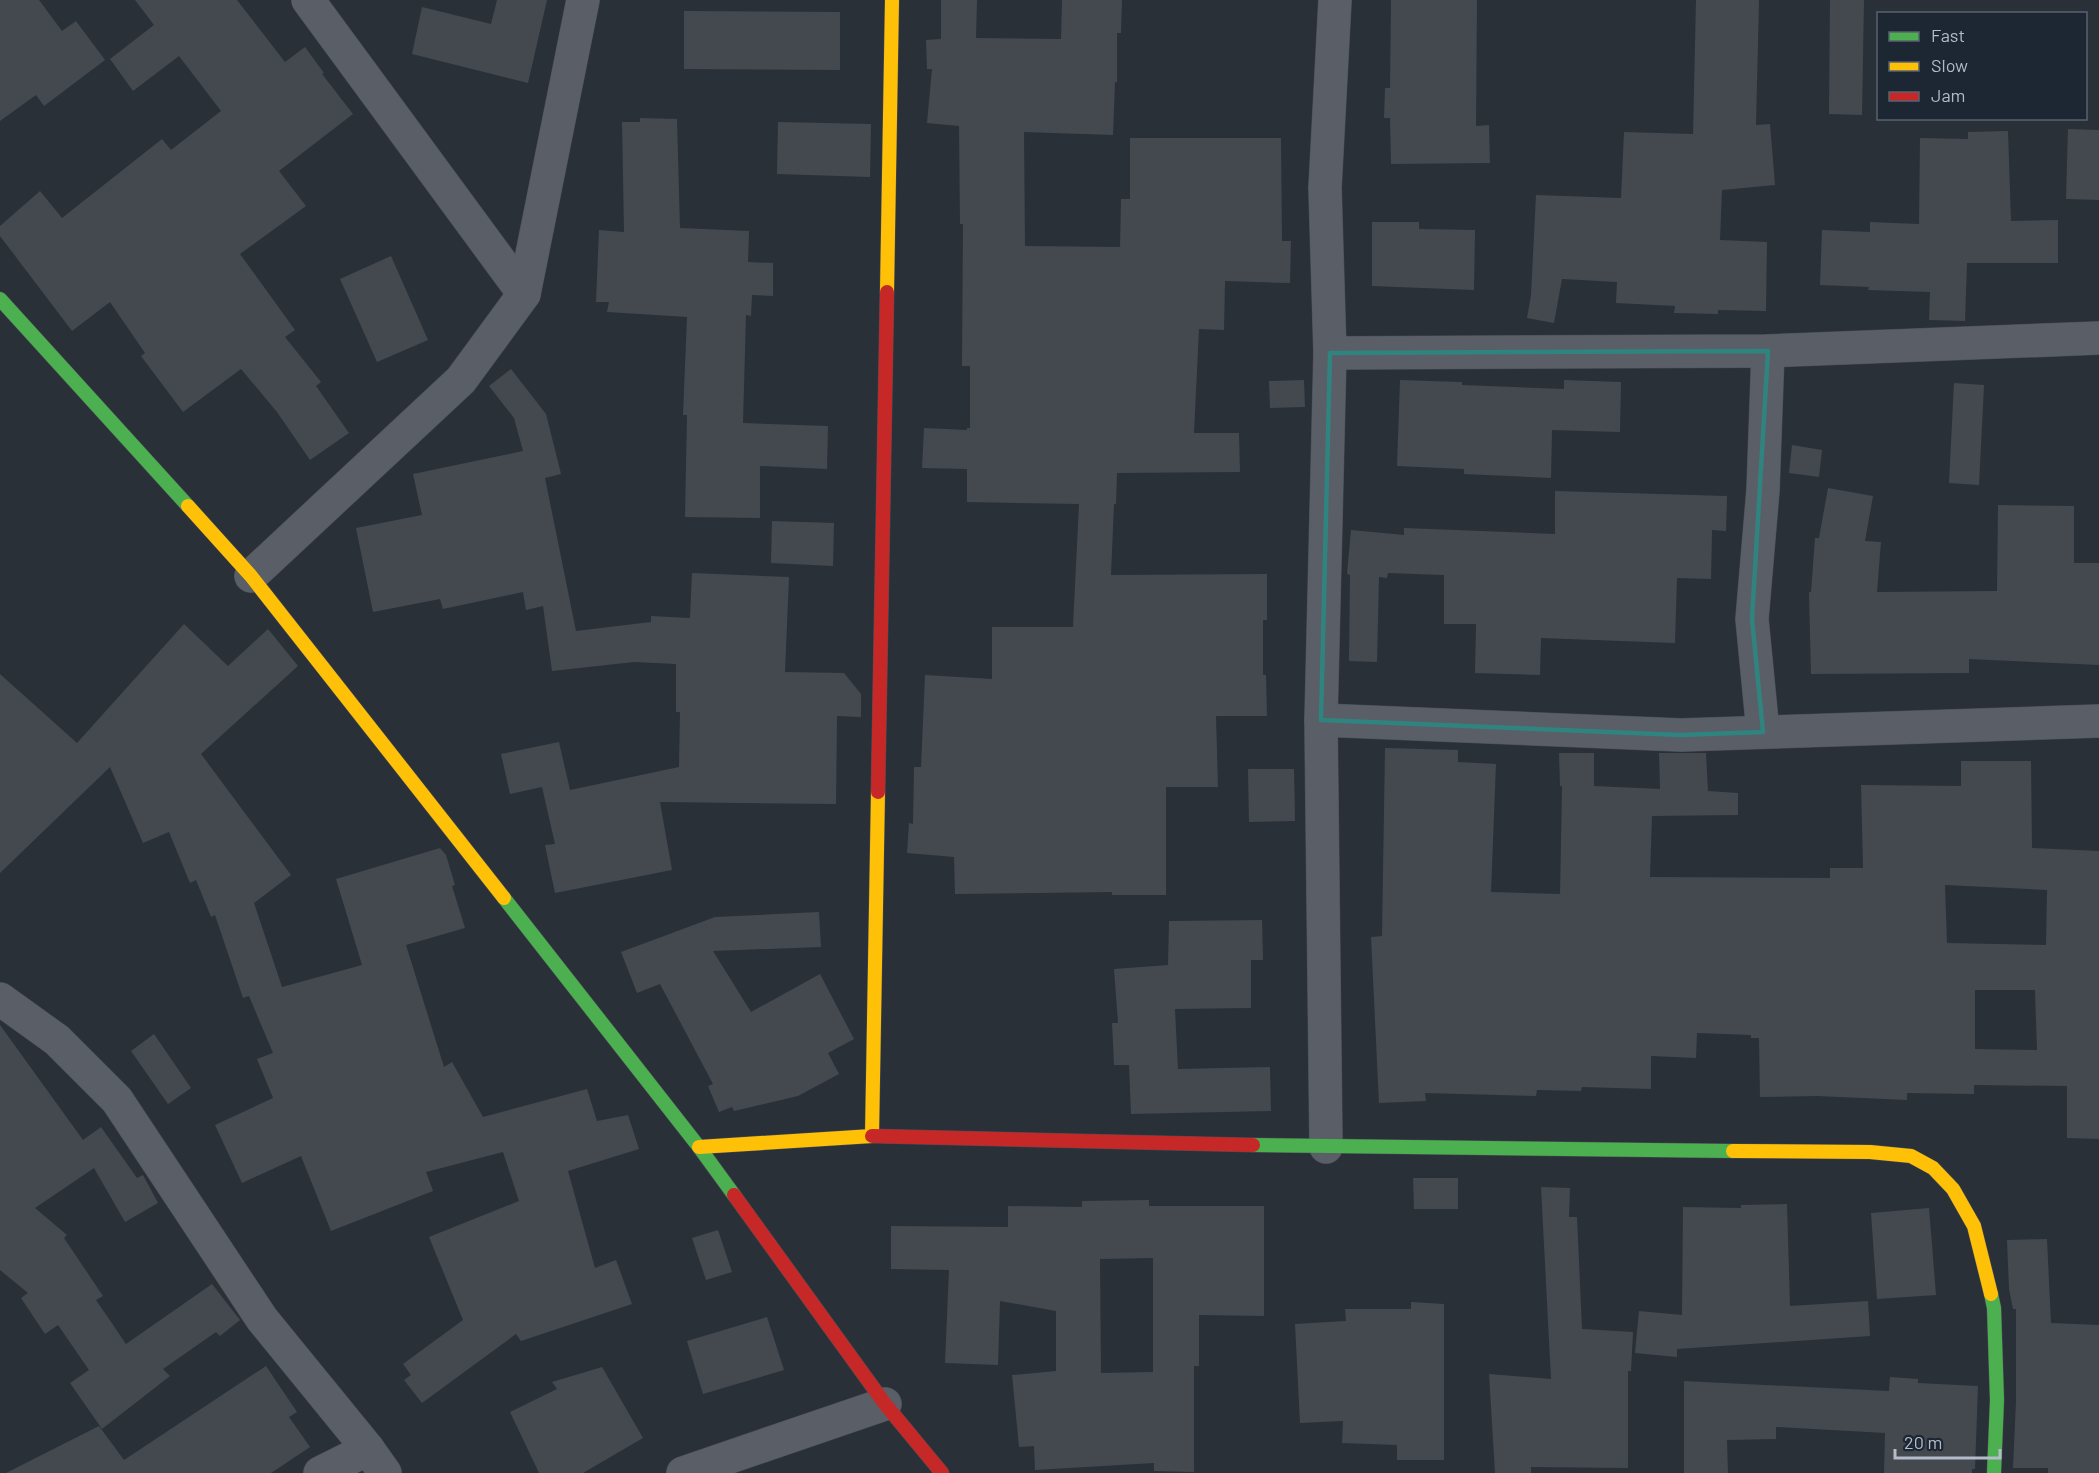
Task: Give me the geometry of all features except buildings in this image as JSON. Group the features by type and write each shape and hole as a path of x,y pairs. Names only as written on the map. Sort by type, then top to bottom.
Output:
{"street":[{"path":"308,0 524,294"},
{"path":"251,576 461,380 524,294 583,0"},
{"path":"872,1136 892,0"},
{"path":"1326,1147 1321,720 1330,353 1325,188 1335,0"},
{"path":"0,299 251,576 699,1147 885,1404 942,1473"},
{"path":"1330,353 1768,351 2099,338"},
{"path":"1762,732 1752,619 1763,490 1768,351"},
{"path":"1321,720 1681,735 2099,721"},
{"path":"0,999 57,1040 117,1100 262,1319 376,1461 320,1473"},
{"path":"699,1147 872,1136 1326,1147 1870,1152 1911,1156 1933,1168 1953,1189 1974,1226 1994,1308 1997,1400 1994,1473"},
{"path":"683,1473 885,1404"}],"highlighted area":[{"path":"1768,351 1752,619 1763,732 1681,735 1321,720 1330,353"}],"traffic: fast":[{"path":"0,299 188,506"},
{"path":"504,898 734,1195"},
{"path":"1253,1145 1733,1151"},
{"path":"1991,1294 1994,1308 1997,1400 1994,1473"}],"traffic: slow":[{"path":"887,292 892,0"},
{"path":"188,506 251,576 504,898"},
{"path":"699,1147 872,1136 878,792"},
{"path":"1733,1151 1870,1152 1911,1156 1933,1168 1953,1189 1974,1226 1991,1294"}],"traffic: jam":[{"path":"878,792 887,292"},
{"path":"872,1136 1253,1145"},
{"path":"734,1195 885,1404 942,1473"}]}
